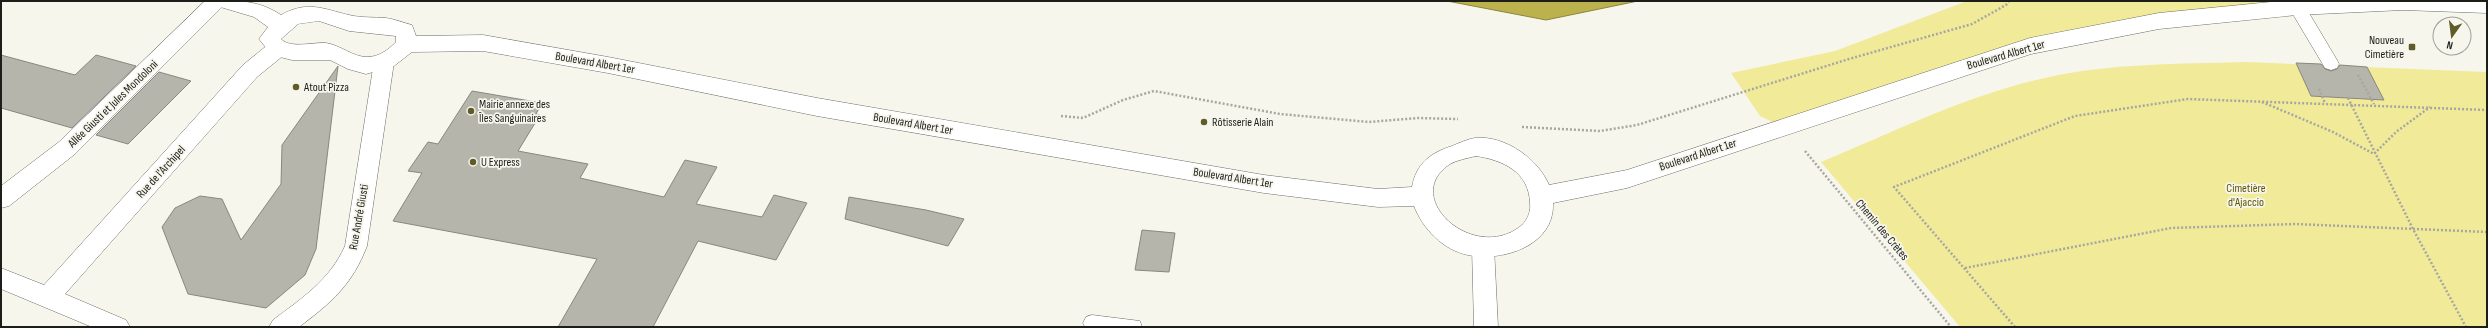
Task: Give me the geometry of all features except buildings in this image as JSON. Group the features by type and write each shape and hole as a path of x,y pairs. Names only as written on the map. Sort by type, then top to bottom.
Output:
{"main road":[{"name":"Allée Giusti et Jules Mondoloni","path":"1,199 68,148 218,1"},
{"path":"224,1 261,11 280,25"},
{"name":"Boulevard Albert 1er","path":"1542,196 1627,179 2030,46 2159,21 2297,7 2347,3 2403,2 2487,5"},
{"path":"301,14 320,14 349,23 387,26 405,31 407,44 398,54 384,62 370,66 354,63 333,52 315,50 290,52 277,49 269,39 280,25 288,19 301,14"},
{"name":"Boulevard Albert 1er","path":"407,44 483,43 608,65 817,107 1264,184 1378,198 1421,196"},
{"name":"Rue de l'Archipel","path":"47,298 250,71 277,49"},
{"name":"Rue André Giusti","path":"281,327 334,286 349,266 356,246 377,100 384,62"},
{"path":"1476,147 1494,150 1512,156 1522,164 1537,181 1542,196 1541,212 1534,228 1521,239 1503,246 1483,248 1465,244 1448,237 1434,225 1425,211 1421,196 1422,181 1434,164 1442,156 1458,150 1476,147"},
{"path":"1483,248 1486,327"},
{"path":"1,278 118,327"}],"lane":[{"path":"2297,7 2331,64"},
{"path":"1092,323 1133,327"}],"path":[{"path":"1517,126 1600,131 1637,125 1842,61 1972,24 2006,5 2009,1"},
{"path":"2357,72 2374,104"},
{"path":"1055,116 1083,118 1123,100 1154,91 1280,114 1354,121 1463,119"},
{"path":"2348,98 2374,154 2466,327"},
{"path":"2015,327 1894,187 2075,116 2188,99 2350,103 2487,110"},
{"path":"2259,101 2333,132 2374,154"},
{"path":"2374,154 2396,132 2430,107"},
{"name":"Chemin des Crètes","path":"1799,144 1951,327"},
{"path":"1964,268 2171,228 2296,224 2487,232"}],"green space":[{"path":"1967,1 2487,1 2347,3 2030,46 1783,127 1760,116 1731,73 1835,51"},
{"name":"Cimetière d'Ajaccio","path":"2247,62 2487,72 2487,327 1960,327 1821,162 1959,104 2016,85 2045,78 2095,69 2145,65"}],"shaded area":[{"path":"1447,1 1638,1 1546,20"}],"place":[{"name":"Nouveau Cimetière","path":"2412,47"},
{"name":"Atout Pizza","path":"296,87"},
{"name":"Mairie annexe des Îles Sanguinaires","path":"471,111"},
{"name":"Rôtisserie Alain","path":"1204,122"},
{"name":"U Express","path":"473,162"}]}
